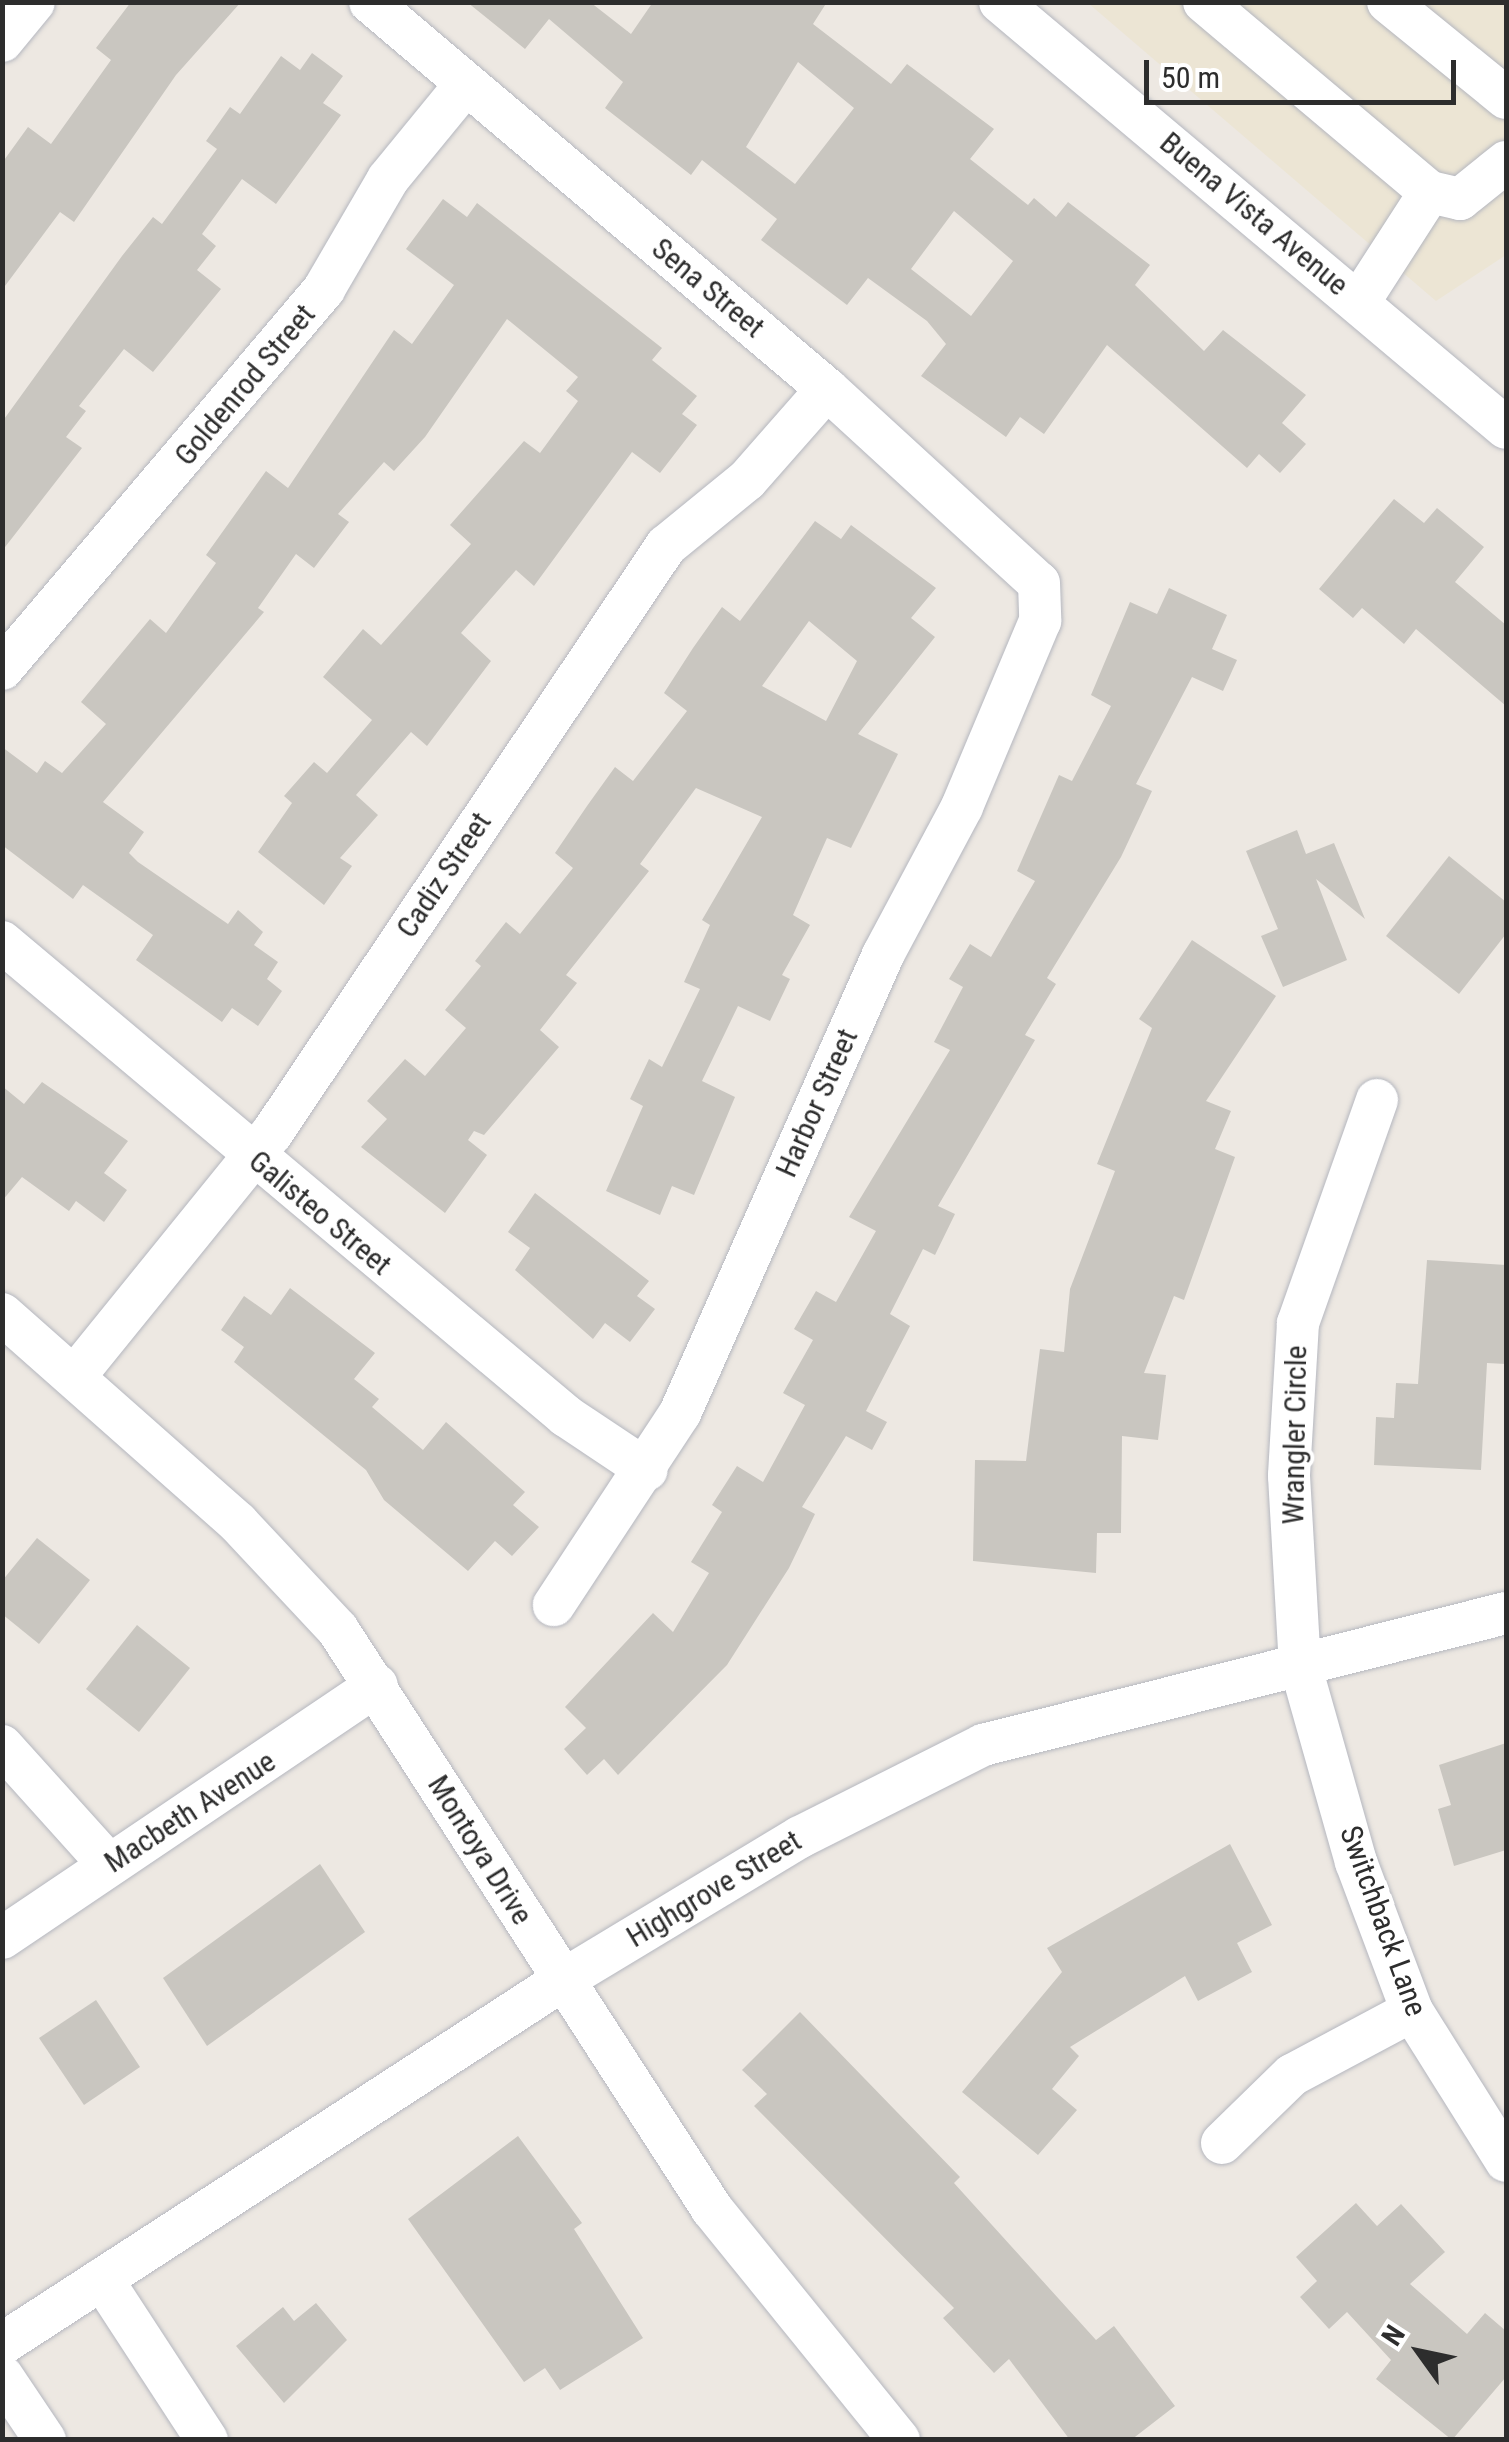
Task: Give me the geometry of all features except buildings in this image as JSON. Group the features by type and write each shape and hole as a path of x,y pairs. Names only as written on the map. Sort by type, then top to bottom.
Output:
{"street":[{"path":"2,41 34,2"},
{"name":"Sena Street","path":"370,2 827,389 1039,583"},
{"path":"1204,2 1430,192 1460,199 1506,162"},
{"path":"1388,2 1506,98"},
{"name":"Buena Vista Avenue","path":"1005,4 1506,428"},
{"name":"Goldenrod Street","path":"2,669 324,289 388,179 465,85"},
{"path":"1359,302 1430,192"},
{"name":"Cadiz Street","path":"75,1376 254,1158 666,546 747,480 827,389"},
{"name":"Harbor Street","path":"554,1605 647,1470 882,955 962,806 1040,621 1039,583"},
{"name":"Galisteo Street","path":"2,942 254,1158 566,1416 647,1470"},
{"name":"Wrangler Circle","path":"1300,1664 1289,1476 1298,1322 1377,1100"},
{"name":"Montoya Drive","path":"2,1314 238,1523 377,1686 712,2209 899,2440"},
{"name":"Highgrove Street","path":"2,2344 563,1980 800,1837 983,1746 1506,1613"},
{"name":"Switchback Lane","path":"1300,1664 1356,1862 1412,2011 1506,2161"},
{"name":"Macbeth Avenue","path":"2,1938 377,1686"},
{"path":"2,1746 110,1864"},
{"path":"1222,2143 1292,2075 1412,2011"},
{"path":"102,2279 207,2440"},
{"path":"2,2376 44,2440"}],"shaded area":[{"path":"1088,3 1506,3 1506,255 1436,301"}]}
